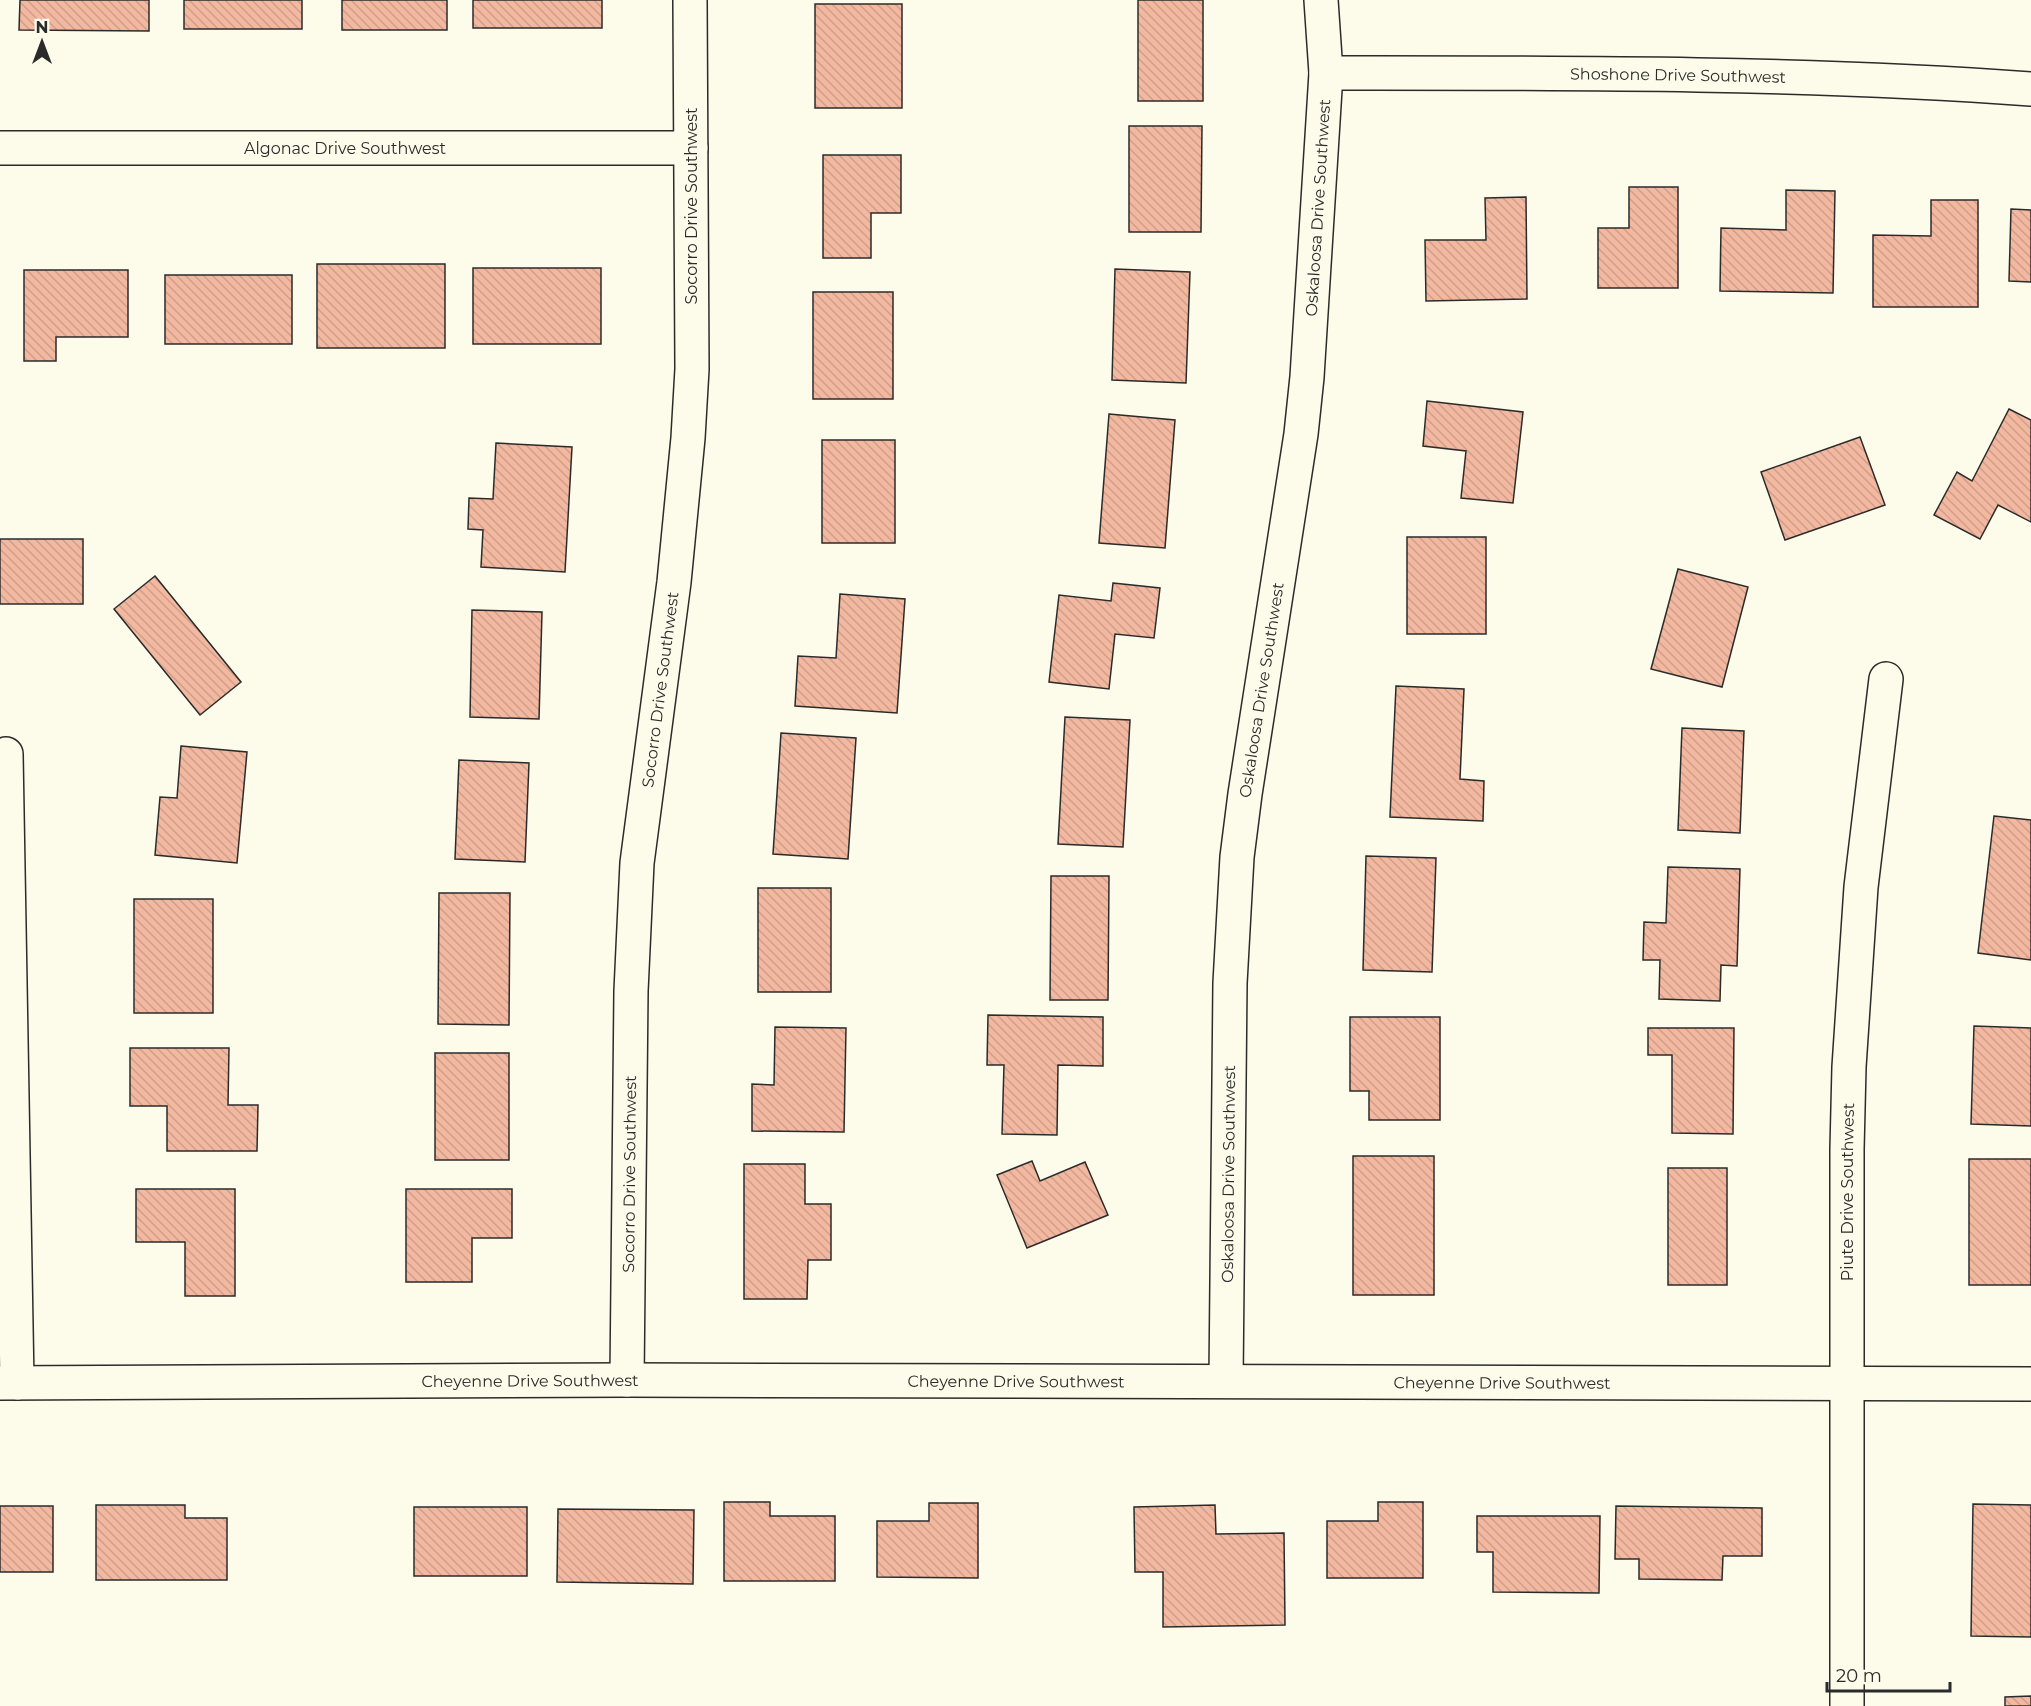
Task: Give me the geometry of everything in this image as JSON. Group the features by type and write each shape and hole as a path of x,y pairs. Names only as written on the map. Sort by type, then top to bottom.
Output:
{"street":[{"name":"Socorro Drive Southwest","path":"627,1380 633,927 637,863 674,582 688,438 692,369 690,0"},
{"name":"Oskaloosa Drive Southwest","path":"1226,1381 1230,983 1235,877 1245,794 1301,434 1307,377 1326,73 1321,0"},
{"name":"Shoshone Drive Southwest","path":"1326,73 1783,76 2031,89"},
{"name":"Algonac Drive Southwest","path":"0,148 691,148"},
{"name":"Piute Drive Southwest","path":"1847,1706 1847,1149 1850,1067 1862,887 1886,679"},
{"path":"6,754 8,1383"},
{"name":"Cheyenne Drive Southwest","path":"8,1383 627,1380 2031,1384"}],"building":[{"path":"20,0 149,0 149,31 19,30"},
{"path":"184,0 302,0 302,29 184,29"},
{"path":"342,0 447,0 447,30 342,30"},
{"path":"473,0 602,0 602,28 473,28"},
{"path":"1138,0 1203,0 1203,101 1138,101"},
{"path":"815,4 902,4 902,108 815,108"},
{"path":"1129,126 1202,126 1201,232 1129,232"},
{"path":"823,155 901,155 901,213 871,213 871,258 823,258"},
{"path":"1629,187 1678,187 1678,288 1598,288 1598,228 1629,228"},
{"path":"1786,190 1835,191 1833,293 1720,291 1721,228 1786,230"},
{"path":"1526,197 1527,299 1426,301 1425,240 1486,240 1485,198"},
{"path":"1931,200 1978,200 1978,307 1873,307 1873,235 1931,236"},
{"path":"2011,209 2031,210 2031,282 2009,281"},
{"path":"317,264 445,264 445,348 317,348"},
{"path":"473,268 601,268 601,344 473,344"},
{"path":"1115,269 1190,272 1186,383 1112,380"},
{"path":"24,270 128,270 128,337 56,337 56,361 24,361"},
{"path":"165,275 292,275 292,344 165,344"},
{"path":"813,292 893,292 893,399 813,399"},
{"path":"1427,401 1523,412 1513,503 1461,498 1466,451 1423,446"},
{"path":"2009,409 2031,420 2031,522 1998,505 1980,539 1934,515 1957,472 1972,481"},
{"path":"1109,414 1175,420 1165,548 1099,543"},
{"path":"1860,437 1885,505 1785,540 1761,472"},
{"path":"822,440 895,440 895,543 822,543"},
{"path":"496,443 572,447 565,572 481,567 483,530 468,529 469,498 493,499"},
{"path":"1407,537 1486,537 1486,634 1407,634"},
{"path":"0,539 83,539 83,604 0,604"},
{"path":"1678,569 1748,587 1722,687 1651,669"},
{"path":"155,576 241,682 200,715 114,609"},
{"path":"1113,583 1160,588 1154,638 1115,634 1109,689 1049,682 1059,595 1111,601"},
{"path":"840,594 905,599 897,713 795,706 798,656 836,658"},
{"path":"472,610 542,612 539,719 470,717"},
{"path":"1396,686 1464,689 1460,779 1484,781 1483,821 1390,817"},
{"path":"1065,717 1130,720 1123,847 1058,844"},
{"path":"1682,728 1744,731 1740,833 1678,830"},
{"path":"781,733 856,738 848,859 773,854"},
{"path":"181,746 247,752 237,863 155,855 160,797 177,798"},
{"path":"459,760 529,763 525,862 455,859"},
{"path":"1994,816 2031,820 2031,960 1978,953"},
{"path":"1366,856 1436,858 1432,972 1363,970"},
{"path":"1668,867 1740,869 1737,966 1721,965 1720,1001 1659,999 1660,960 1643,960 1644,922 1666,923"},
{"path":"1051,876 1109,876 1108,1000 1050,1000"},
{"path":"758,888 831,888 831,992 758,992"},
{"path":"439,893 510,893 509,1025 438,1024"},
{"path":"134,899 213,899 213,1013 134,1013"},
{"path":"988,1015 1103,1017 1103,1066 1058,1065 1057,1135 1002,1134 1004,1065 987,1065"},
{"path":"1350,1017 1440,1017 1440,1120 1369,1120 1369,1091 1350,1091"},
{"path":"1974,1026 2031,1028 2031,1126 1971,1124"},
{"path":"775,1027 846,1028 844,1132 752,1131 752,1084 774,1085"},
{"path":"1648,1028 1734,1028 1733,1134 1672,1133 1672,1055 1648,1055"},
{"path":"130,1048 229,1048 228,1105 258,1105 257,1151 167,1151 167,1106 130,1106"},
{"path":"435,1053 509,1053 509,1160 435,1160"},
{"path":"1353,1156 1434,1156 1434,1295 1353,1295"},
{"path":"1969,1159 2031,1159 2031,1285 1969,1285"},
{"path":"1032,1161 1040,1181 1085,1162 1108,1215 1027,1248 997,1175"},
{"path":"744,1164 805,1164 805,1204 831,1204 831,1260 808,1260 807,1299 744,1299"},
{"path":"1668,1168 1727,1168 1727,1285 1668,1285"},
{"path":"136,1189 235,1189 235,1296 185,1296 185,1242 136,1242"},
{"path":"406,1189 512,1189 512,1238 472,1238 472,1282 406,1282"},
{"path":"724,1502 770,1502 770,1516 835,1516 835,1581 724,1581"},
{"path":"1378,1502 1423,1502 1423,1578 1327,1578 1327,1521 1378,1521"},
{"path":"929,1503 978,1503 978,1578 877,1577 877,1521 929,1521"},
{"path":"1973,1504 2031,1505 2031,1637 1971,1636"},
{"path":"96,1505 185,1505 185,1518 227,1518 227,1580 96,1580"},
{"path":"1215,1505 1216,1534 1284,1533 1285,1625 1163,1627 1163,1572 1135,1572 1134,1507"},
{"path":"0,1506 53,1506 53,1572 0,1572"},
{"path":"1616,1506 1762,1508 1762,1556 1723,1556 1722,1580 1639,1579 1639,1559 1615,1559"},
{"path":"414,1507 527,1507 527,1576 414,1576"},
{"path":"558,1509 694,1510 693,1584 557,1582"},
{"path":"1477,1516 1600,1516 1599,1593 1493,1592 1493,1552 1477,1552"},
{"path":"2031,1696 2031,1706 2005,1706 2005,1697"}]}
